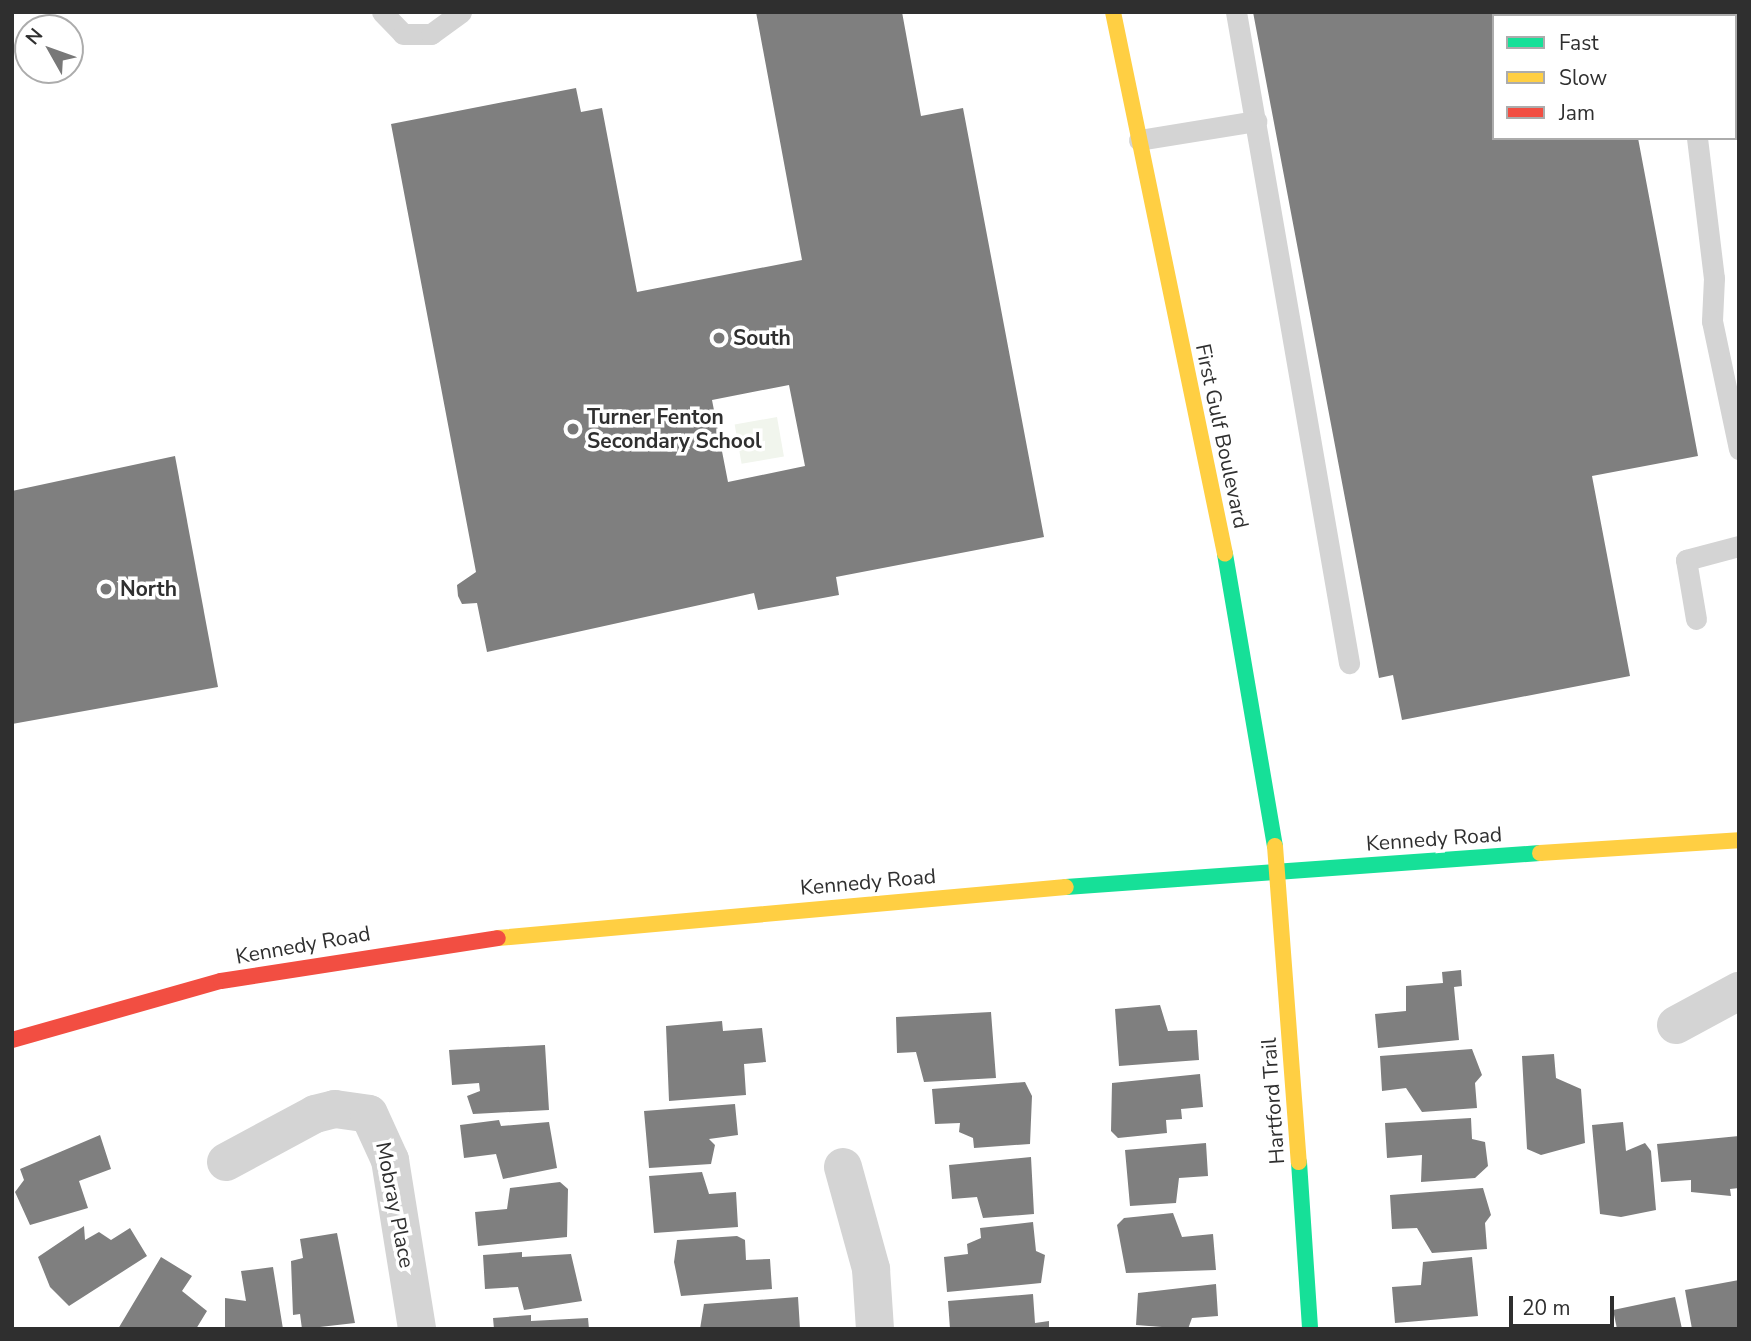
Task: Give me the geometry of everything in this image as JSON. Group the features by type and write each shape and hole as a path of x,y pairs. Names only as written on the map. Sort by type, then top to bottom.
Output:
{"main road":[{"name":"First Gulf Boulevard","path":"1113,12 1229,573 1279,871"},
{"name":"Kennedy Road","path":"12,1040 221,981 436,943 1279,871 1739,840"},
{"name":"Hartford Trail","path":"1279,871 1310,1329"}],"street":[{"path":"1676,1025 1739,991"},
{"name":"Mobray Place","path":"226,1162 315,1114 335,1109 369,1114 390,1160 417,1329"},
{"path":"843,1167 871,1269 875,1329"}],"lane":[{"path":"382,12 403,34 431,34 461,12"},
{"path":"1236,12 1349,663"},
{"path":"1139,140 1256,121"},
{"path":"1697,140 1714,278 1712,321 1739,449"},
{"path":"1696,620 1686,560 1739,547"}],"shaded area":[{"path":"777,417 784,456 742,464 735,424"}],"building":[{"name":"South","path":"756,12 902,12 921,116 963,108 1044,537 836,577 839,595 758,610 754,593 487,652 477,603 462,604 458,596 457,585 476,572 391,124 576,88 581,112 602,108 637,292 802,260","holes":["789,385 805,466 728,482 712,400"]},
{"path":"1253,12 1614,12 1492,14 1492,140 1638,140 1698,456 1592,476 1630,676 1402,720 1393,675 1379,678"},
{"name":"North","path":"175,456 218,687 12,724 12,491"},
{"path":"1461,970 1462,986 1454,987 1459,1040 1378,1048 1375,1014 1406,1011 1406,986 1443,983 1442,972"},
{"path":"1160,1005 1168,1031 1197,1030 1199,1060 1119,1066 1115,1009"},
{"path":"991,1012 996,1078 924,1082 916,1052 897,1053 896,1017"},
{"path":"722,1021 723,1031 762,1028 766,1062 744,1064 746,1095 669,1101 666,1026"},
{"path":"545,1045 549,1110 473,1114 467,1096 480,1091 479,1083 452,1085 449,1050"},
{"path":"1472,1049 1482,1075 1475,1083 1477,1108 1422,1112 1406,1088 1382,1091 1380,1056"},
{"path":"1554,1054 1556,1078 1581,1089 1585,1143 1541,1155 1527,1149 1522,1056"},
{"path":"1200,1074 1203,1107 1181,1109 1182,1119 1166,1120 1167,1133 1118,1138 1111,1131 1112,1083"},
{"path":"1025,1082 1032,1096 1030,1144 974,1148 973,1138 959,1132 960,1123 935,1124 932,1089"},
{"path":"735,1104 738,1135 709,1139 715,1145 711,1164 649,1168 644,1111"},
{"path":"1471,1118 1472,1139 1485,1142 1488,1166 1475,1178 1421,1182 1422,1155 1387,1158 1385,1123"},
{"path":"499,1120 501,1126 549,1122 557,1168 503,1179 496,1154 464,1158 460,1125"},
{"path":"1623,1122 1626,1151 1645,1143 1651,1151 1656,1210 1621,1217 1600,1214 1592,1125"},
{"path":"100,1135 111,1169 79,1181 88,1208 30,1225 15,1192 24,1180 20,1169"},
{"path":"1739,1136 1739,1188 1730,1189 1731,1196 1691,1192 1691,1180 1661,1182 1657,1144"},
{"path":"1206,1143 1208,1176 1179,1178 1176,1203 1130,1206 1125,1150"},
{"path":"1031,1157 1034,1214 983,1218 977,1197 952,1199 949,1165"},
{"path":"702,1172 709,1194 736,1192 738,1227 654,1233 649,1176"},
{"path":"560,1182 568,1189 567,1237 478,1246 475,1212 507,1209 510,1188"},
{"path":"1483,1188 1491,1215 1485,1223 1487,1249 1432,1253 1417,1228 1392,1229 1390,1195"},
{"path":"1173,1213 1182,1237 1213,1234 1216,1270 1126,1273 1117,1225 1124,1218"},
{"path":"1033,1222 1036,1251 1045,1255 1041,1283 947,1292 944,1257 968,1254 967,1244 981,1238 980,1228"},
{"path":"84,1226 85,1240 99,1232 111,1240 130,1228 147,1256 69,1306 50,1287 38,1257"},
{"path":"337,1233 355,1323 302,1329 300,1314 293,1315 291,1261 303,1258 300,1239"},
{"path":"737,1236 745,1240 746,1260 770,1259 772,1289 681,1296 674,1262 677,1240"},
{"path":"522,1252 522,1257 571,1254 582,1301 524,1310 518,1287 485,1289 483,1255"},
{"path":"161,1257 192,1276 182,1291 207,1311 196,1329 118,1329"},
{"path":"1472,1257 1478,1316 1395,1323 1392,1287 1421,1285 1423,1262"},
{"path":"273,1267 283,1329 225,1329 225,1298 246,1301 241,1271"},
{"path":"1739,1280 1739,1329 1692,1329 1685,1290"},
{"path":"1216,1284 1218,1316 1192,1318 1188,1329 1136,1325 1138,1293"},
{"path":"1033,1294 1035,1323 1049,1321 1049,1329 950,1329 948,1301"},
{"path":"798,1297 800,1329 700,1329 704,1304"},
{"path":"1675,1297 1682,1329 1617,1329 1613,1310"},
{"path":"531,1315 531,1321 588,1318 589,1329 494,1329 493,1318"}],"traffic: fast":[{"path":"1225,554 1275,846"},
{"path":"1066,887 1540,853"},
{"path":"1299,1162 1310,1329"}],"traffic: slow":[{"path":"1113,12 1225,554"},
{"path":"1540,853 1739,840"},
{"path":"1275,846 1299,1162"},
{"path":"498,938 1066,887"}],"traffic: jam":[{"path":"12,1040 221,981 498,938"}],"place":[{"name":"South","path":"719,338"},
{"name":"Turner Fenton Secondary School","path":"573,429"},
{"name":"North","path":"106,589"}]}
